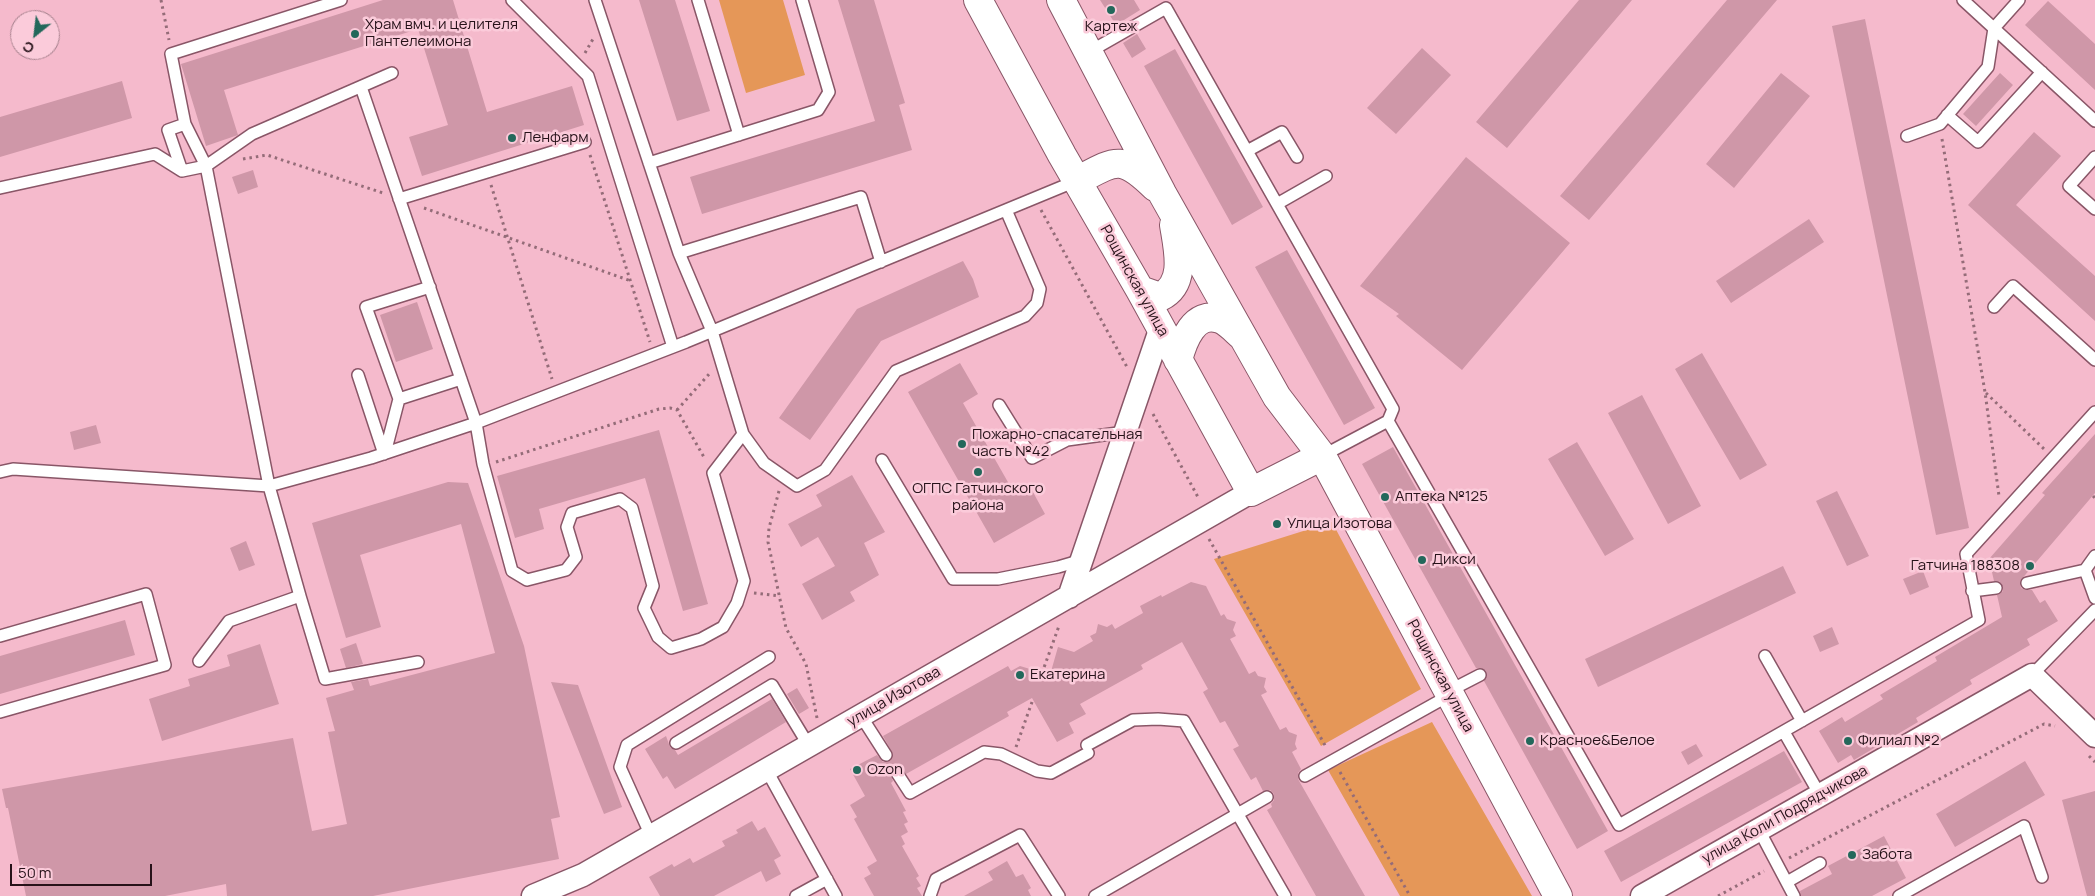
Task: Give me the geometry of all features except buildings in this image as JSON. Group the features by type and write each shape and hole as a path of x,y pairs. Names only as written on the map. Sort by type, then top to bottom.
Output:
{"street":[{"name":"Рощинская улица","path":"978,0 1077,181 1252,492"},
{"name":"Рощинская улица","path":"1061,0 1167,202 1242,336 1277,397 1322,456 1558,896"},
{"path":"1077,181 1109,163 1128,164 1144,176 1167,202 1178,250 1176,283 1168,293 1160,297 1140,290"},
{"path":"1178,360 1182,343 1188,332 1205,319 1220,319 1242,336"},
{"path":"1069,597 1160,330"},
{"path":"1252,492 1322,456"},
{"name":"улица Изотова","path":"547,894 1252,492"},
{"path":"2032,675 2089,743"},
{"name":"улица Коли Подрядчикова","path":"1642,896 2032,675"}],"lane":[{"path":"341,0 171,54 185,124 206,166 269,486 325,679 418,662"},
{"path":"512,0 588,76 673,347"},
{"path":"595,0 679,253 712,331 743,434 764,463 797,486 825,470 896,371 1025,316 1037,302 1040,289 1006,210"},
{"path":"698,0 739,135"},
{"path":"649,163 818,110 829,92 802,0"},
{"path":"1963,0 2095,121"},
{"path":"1907,136 1943,119 1988,66 1994,28 2018,0"},
{"path":"1089,52 1166,8 1393,409 1388,422 1322,456"},
{"path":"1943,119 1978,142 2042,72"},
{"path":"0,188 155,154 182,171 206,166 252,134 392,73"},
{"path":"361,87 476,423 485,470 512,571 527,580 566,570 576,557 567,527 572,513 620,500 632,508 653,586 644,608 658,637 671,648 701,639 723,627 737,603 744,581 713,473 743,434"},
{"path":"182,171 168,130 185,124"},
{"path":"1247,152 1282,132 1297,157"},
{"path":"399,199 585,142"},
{"path":"2095,157 2069,186 2095,210"},
{"path":"1277,204 1326,176"},
{"path":"0,472 13,469 269,486 384,454 476,423 673,347 1077,181"},
{"path":"679,253 861,197 881,262"},
{"path":"1994,307 2013,286 2095,360"},
{"path":"384,454 399,399 366,307 430,287"},
{"path":"358,375 384,454"},
{"path":"399,399 460,379"},
{"path":"1000,405 1032,458 1067,440 1125,432"},
{"path":"1388,422 1516,655 1619,825 1979,620 1966,554 2095,412"},
{"path":"882,460 953,579 998,579 1058,567 1082,560"},
{"path":"2027,583 2085,570 2095,556"},
{"path":"2085,570 2095,598"},
{"path":"1972,591 1996,588"},
{"path":"0,636 146,594 165,665 0,712"},
{"path":"199,661 228,621 300,596"},
{"path":"2032,675 2095,610"},
{"path":"1765,656 1802,721"},
{"path":"651,836 620,767 627,745 769,657"},
{"path":"1305,776 1480,675"},
{"path":"676,743 772,685 816,742"},
{"path":"861,716 886,755"},
{"path":"898,773 910,793 984,752 1001,754 1037,771 1051,773 1133,720 1184,721 1285,896"},
{"path":"1784,732 1820,795"},
{"path":"766,769 836,896"},
{"path":"1095,896 1267,797"},
{"path":"1899,896 2024,826 2042,877"},
{"path":"1759,830 1794,896"},
{"path":"930,896 936,879 1020,835 1059,896"},
{"path":"1787,882 1820,864"},
{"path":"796,896 827,879"}],"path":[{"path":"1943,119 1985,392 2001,515"},
{"path":"585,142 654,354"},
{"path":"241,160 267,155 399,199 630,281"},
{"path":"487,172 556,392"},
{"path":"1034,198 1140,391 1204,520 1333,760 1410,896"},
{"path":"677,410 720,361"},
{"path":"1985,392 2053,458"},
{"path":"485,470 499,460 659,409 670,408 677,410 713,473"},
{"path":"784,476 769,528 768,542 786,628 806,664 816,742"},
{"path":"757,594 780,596"},
{"path":"1042,673 1069,597"},
{"path":"1012,759 1032,702"},
{"path":"1718,896 2044,724 2059,728"},
{"path":"2089,743 2095,762"}],"shaded area":[{"path":"719,0 783,0 805,75 746,93"},
{"path":"1332,522 1421,689 1321,746 1214,559"},
{"path":"1432,722 1532,896 1400,896 1328,770"}],"place":[{"name":"Картеж","path":"1111,10"},
{"name":"Храм вмч. и целителя Пантелеимона","path":"355,34"},
{"name":"Ленфарм","path":"512,138"},
{"name":"Пожарно-спасательная часть №42","path":"962,444"},
{"name":"ОГПС Гатчинского района","path":"978,472"},
{"name":"Аптека №125","path":"1385,497"},
{"name":"Улица Изотова","path":"1277,524"},
{"name":"Дикси","path":"1422,560"},
{"name":"Гатчина 188308","path":"2030,566"},
{"name":"Екатерина","path":"1020,675"},
{"name":"Красное&Белое","path":"1530,741"},
{"name":"Филиал №2","path":"1848,741"},
{"name":"Ozon","path":"857,770"},
{"name":"Забота","path":"1852,855"}]}
